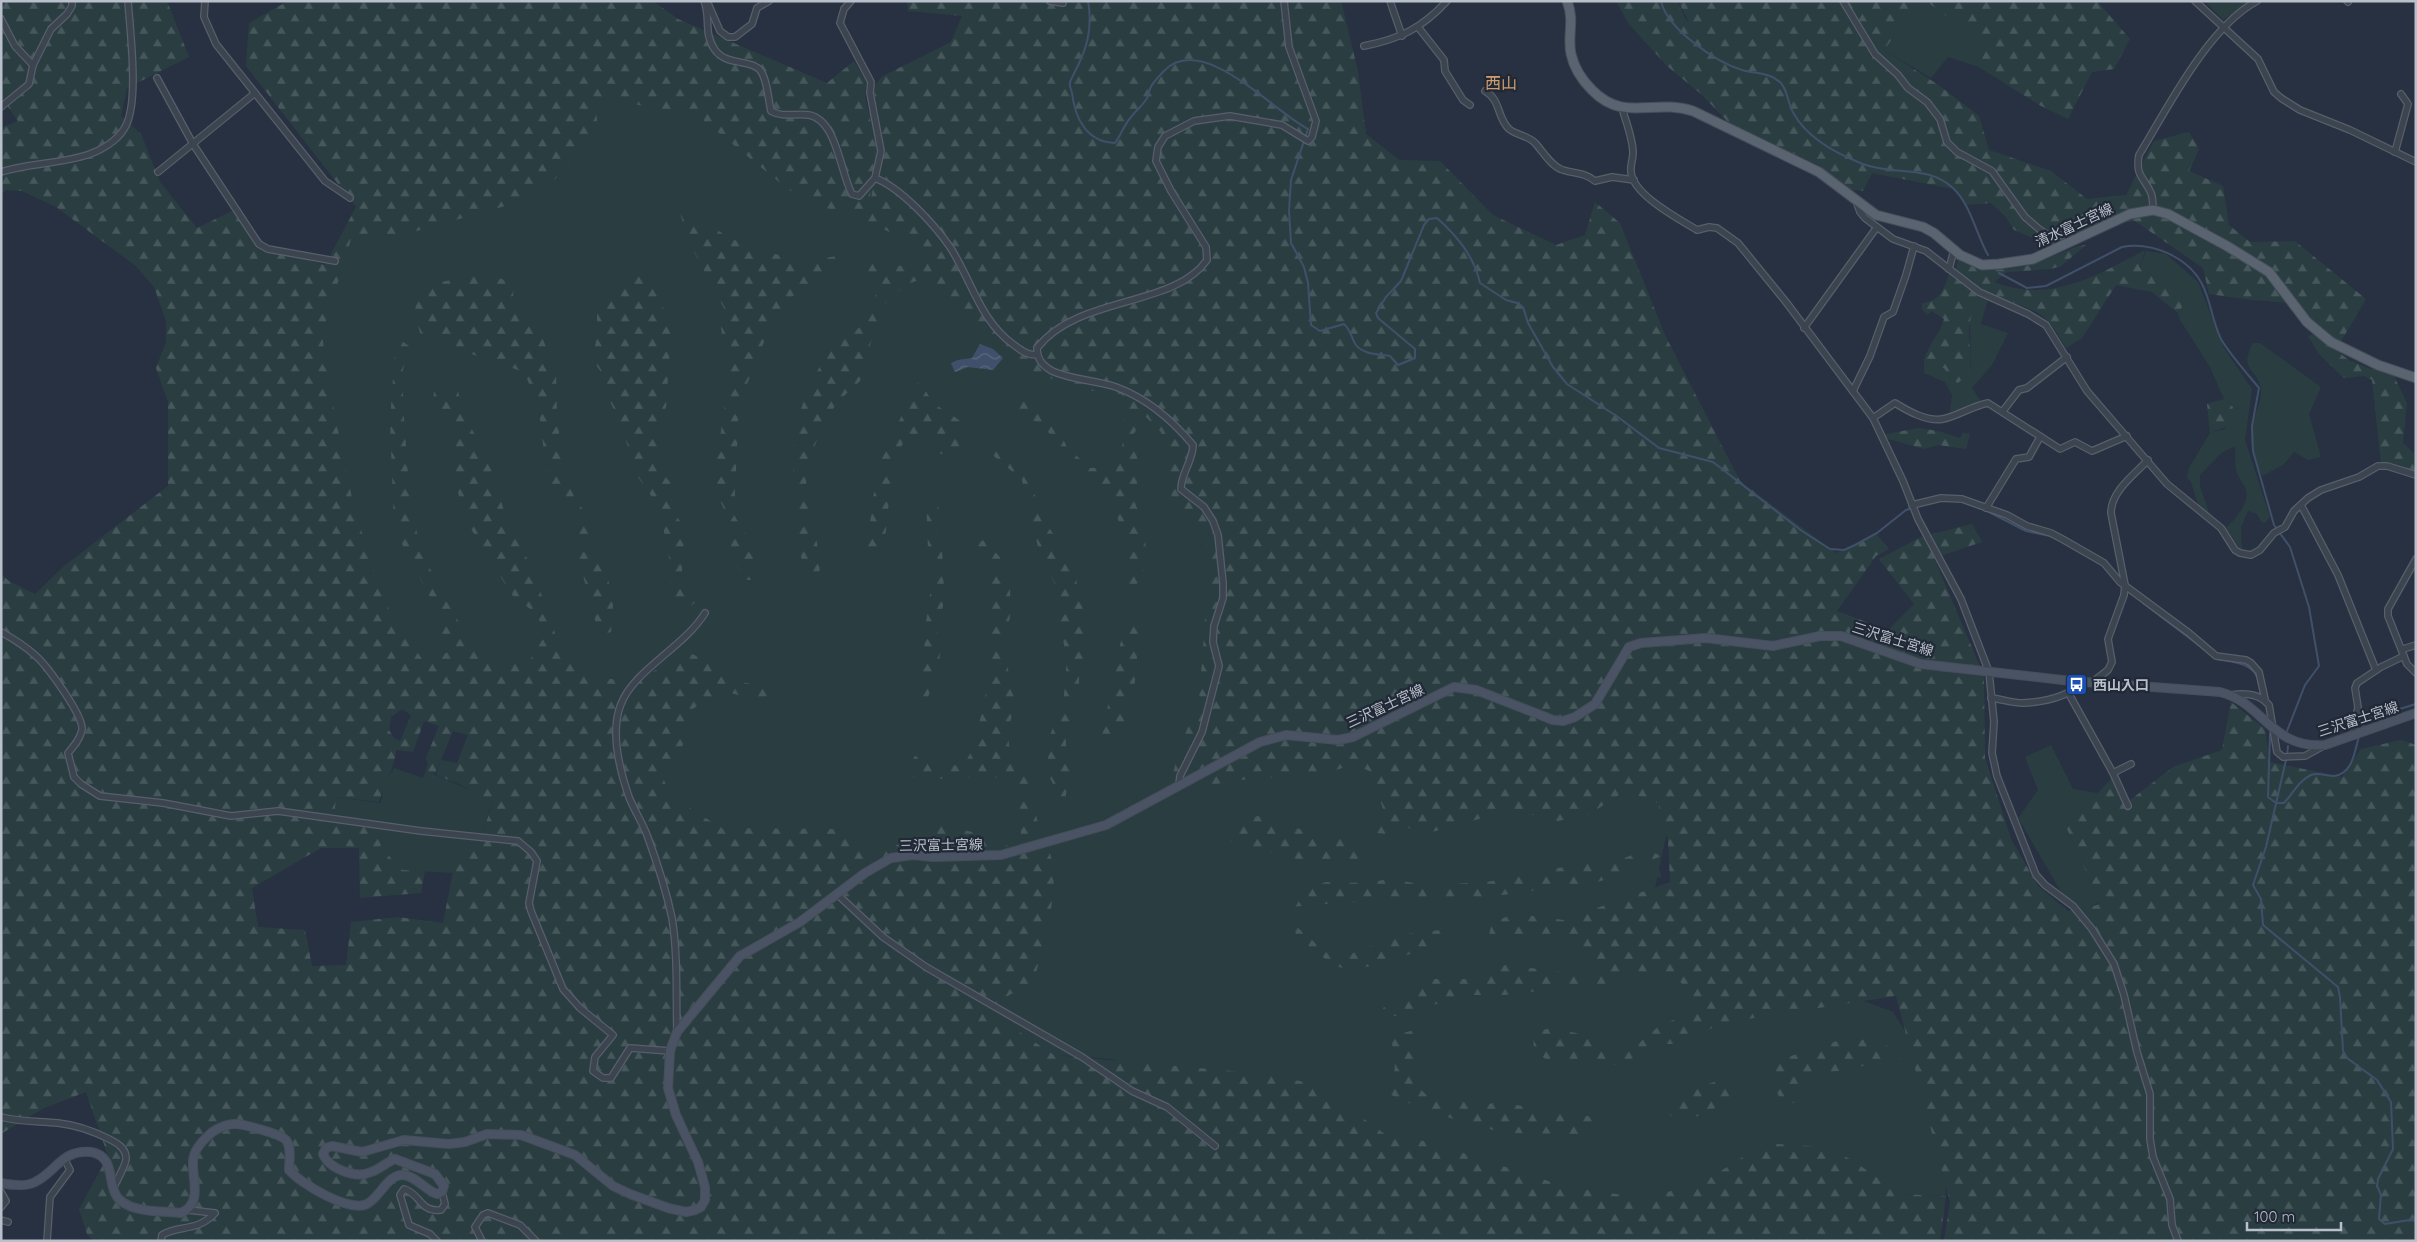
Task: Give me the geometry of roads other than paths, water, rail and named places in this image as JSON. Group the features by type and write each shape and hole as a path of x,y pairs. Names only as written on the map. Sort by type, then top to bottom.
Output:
{"main road":[{"name":"清水富士宮線","path":"1567,1 1572,13 1571,53 1584,83 1600,99 1622,108 1680,107 1693,112 1819,172 1866,210 1885,219 1923,227 1972,262 1982,265 2033,259 2130,214 2153,210"},
{"path":"2153,210 2168,214 2263,268 2276,280 2307,322 2331,342 2378,365 2416,378"},
{"name":"三沢富士宮線","path":"442,1192 444,1186 435,1174 403,1160 395,1158 370,1173 358,1174 331,1164 324,1154 332,1146 362,1152 404,1140 449,1144 488,1134 521,1135 575,1155 612,1186 630,1194 668,1208 686,1212 701,1207 705,1200 705,1187 698,1162 676,1115 668,1088 670,1051 677,1032 740,956 800,922 865,873 892,858 913,855 933,857 1001,856 1106,825 1260,742 1286,735 1338,740 1353,737 1454,687 1476,690 1553,720 1563,721 1576,717 1595,704 1629,647 1641,643 1706,638 1773,646 1820,636 1841,636 1921,664 2231,695 2238,697 2274,728 2294,742 2314,746 2325,745 2416,713"},
{"path":"1,1182 14,1185 34,1183 64,1158 76,1153 99,1154 105,1159 110,1168 114,1189 120,1200 134,1207 181,1212 188,1210 195,1198 193,1162 197,1149 209,1134 236,1124 277,1134 286,1140 289,1150 289,1170 297,1180 354,1207 368,1204 395,1176 404,1175 432,1193 442,1192"}],"street":[{"path":"1,107 29,84 33,65 51,29 67,14 72,6 72,1"},
{"path":"1,172 87,155 101,149 124,131 130,119 133,101 128,1"},
{"path":"205,1 204,17 208,32 255,94 325,180 350,198"},
{"path":"706,1 720,31 728,37 735,37 752,24 760,5 769,1"},
{"path":"706,1 708,38 715,51 726,60 757,66 763,74 771,111 777,115 811,115 829,130 846,183 852,194 860,196 875,178 881,151 870,93 871,82 840,23 844,9 851,1"},
{"path":"1050,1 1063,3"},
{"path":"1179,786 1180,776 1202,732 1208,702 1217,676 1219,666 1213,642 1214,626 1223,598 1218,535 1213,521 1204,508 1181,489 1181,483 1193,454 1193,444 1173,422 1136,397 1116,388 1052,371 1043,365 1037,356 1037,348 1042,341 1061,326 1100,310 1178,284 1194,276 1207,260 1206,247 1171,191 1156,161 1158,147 1165,136 1194,121 1230,116 1282,125 1305,140 1312,137 1316,121 1289,47 1284,1"},
{"path":"1390,1 1402,36"},
{"path":"1364,46 1402,36 1418,27 1447,1"},
{"path":"1843,1 1875,54 1898,75 1908,88 1928,102 1940,119 1948,142 1956,152 1992,171 2026,217 2039,229 2048,235 2071,236 2077,239"},
{"path":"2195,1 2258,59 2274,92 2281,98 2300,110 2350,130 2416,162"},
{"path":"2153,210 2152,194 2142,181 2136,167 2139,156 2194,65 2234,17 2257,1"},
{"path":"1,19 15,46 33,65"},
{"path":"1418,27 1431,41 1444,60 1445,71 1464,100 1470,105"},
{"path":"157,78 193,144 259,244 268,249 335,261"},
{"path":"1485,91 1497,102 1500,115 1509,129 1536,143 1539,151 1561,170 1587,174 1595,181 1612,177 1634,180"},
{"path":"158,172 255,94"},
{"path":"2401,94 2408,104 2416,107"},
{"path":"2395,152 2408,104"},
{"path":"1622,108 1634,152 1631,173 1634,180 1662,209 1697,230 1709,227 1716,228 1738,243 1786,302 1873,418 1903,480 1913,509 1961,600 1989,672 1994,722 1992,753 1997,776 2036,874 2045,885 2073,906 2092,929 2114,964 2150,1094 2150,1140 2153,1157 2170,1199 2172,1225 2178,1241"},
{"path":"875,178 883,181 906,200 939,234 961,266 983,312 1002,337 1028,355 1037,356"},
{"path":"1856,201 1860,212 1893,239 1926,251 1979,292 2028,314 2046,325 2087,391 2167,484 2221,528 2235,550 2240,553 2252,555 2260,550 2274,533 2285,527 2294,511 2301,504 2321,490 2360,477 2378,466 2386,466 2416,475"},
{"path":"1804,328 1877,227"},
{"path":"1853,391 1870,356 1884,316 1892,312 1914,246"},
{"path":"1949,269 1954,250"},
{"path":"2003,411 2019,390 2028,388 2067,357"},
{"path":"1873,418 1895,403 1910,412 1936,420 1988,403 2060,449 2075,442 2092,450 2127,436"},
{"path":"1986,508 2016,459 2029,457 2040,437"},
{"path":"2094,681 2108,670 2112,662 2108,639 2124,595 2125,585 2111,513 2111,504 2116,494 2148,460"},
{"path":"1913,509 1934,499 1951,498 2008,515 2027,526 2051,533 2064,540 2104,563 2125,585 2189,633 2216,656 2246,660 2251,664 2259,672 2265,700 2272,710 2277,752 2282,757 2313,754 2325,745"},
{"path":"2301,504 2338,575 2376,670"},
{"path":"2416,559 2388,609 2388,616 2407,664 2416,673"},
{"path":"677,1032 676,973 672,918 656,859 630,798 621,768 617,721 621,704 630,689 674,649 705,613"},
{"path":"1,632 38,657 71,700 82,723 78,740 68,753 74,777 81,784 100,796 163,803 231,816 278,811 421,831 518,841 525,845 537,861 529,904 530,912 563,989 580,1008 613,1035 595,1057 593,1071 603,1078 611,1078 630,1048 670,1051"},
{"path":"2357,734 2358,707 2355,688 2357,683 2416,644"},
{"path":"1991,698 2021,703 2069,694 2085,681"},
{"path":"2069,694 2113,772 2128,806"},
{"path":"2231,695 2251,695 2265,700"},
{"path":"2113,772 2131,764"},
{"path":"837,894 883,937 926,967 1082,1057 1132,1091 1173,1110 1215,1146"},
{"path":"1,1117 74,1125 91,1130 116,1143 122,1148 126,1156 126,1164 117,1176 114,1189"},
{"path":"48,1241 50,1198 70,1170 64,1158"},
{"path":"437,1241 430,1234 409,1225 400,1195 404,1189 412,1191 422,1206 432,1211 441,1210 445,1204 442,1192"},
{"path":"1,1192 6,1201 1,1207"},
{"path":"162,1241 162,1235 167,1232 200,1225 215,1213 188,1210"},
{"path":"482,1241 475,1227 483,1215 488,1213 520,1225 530,1232 536,1241"}],"water":[{"path":"980,344 993,349 1003,358 993,370 968,367 955,372 951,363 972,358"}],"waterway":[{"path":"1088,1 1090,17 1088,39 1070,85 1076,112 1090,134 1105,142 1115,143 1133,114 1147,99 1154,82 1164,71 1180,61 1198,61 1217,67 1238,79 1308,129 1291,180 1289,211 1291,243 1304,267 1308,283 1311,325 1320,331 1344,324 1356,345 1363,351 1390,356 1398,365 1415,358 1415,349 1378,318 1376,313 1386,297 1401,281 1424,225 1429,219 1437,218 1464,247 1474,264 1480,283 1506,300 1523,307 1528,323 1553,367 1567,384 1618,417 1659,448 1713,462 1802,531 1830,549 1844,550 1855,545 1877,533 1906,510 1922,505"},
{"path":"1661,1 1665,12 1682,33 1707,52 1731,66 1777,79 1785,90 1792,110 1800,123 1824,145 1863,164 1921,173 1943,181 1953,188 1969,211 1988,255"},
{"path":"1999,273 2027,288 2046,286 2122,247 2145,246 2168,253 2188,266 2196,274 2202,284 2221,339 2259,388 2252,426 2253,451 2274,525 2290,547 2309,607 2319,666 2305,685 2287,731"},
{"path":"1987,511 2026,531 2050,536 2063,542"},
{"path":"2143,603 2209,653"},
{"path":"2217,659 2250,668 2257,677 2261,693"},
{"path":"2362,729 2365,721 2370,718 2416,704"},
{"path":"2270,734 2268,797 2276,803 2284,803 2299,784 2311,775 2334,776 2345,771 2352,760 2359,736"},
{"path":"2287,755 2288,746"},
{"path":"2286,760 2266,847 2253,885 2261,899 2263,925 2338,987 2343,1051 2347,1058 2377,1080 2391,1102 2393,1149 2378,1179 2377,1186 2381,1195 2379,1219 2385,1224 2416,1219"}],"place":[{"name":"西山入口","path":"2077,685"}],"district":[{"name":"西山","path":"1501,83"}]}
